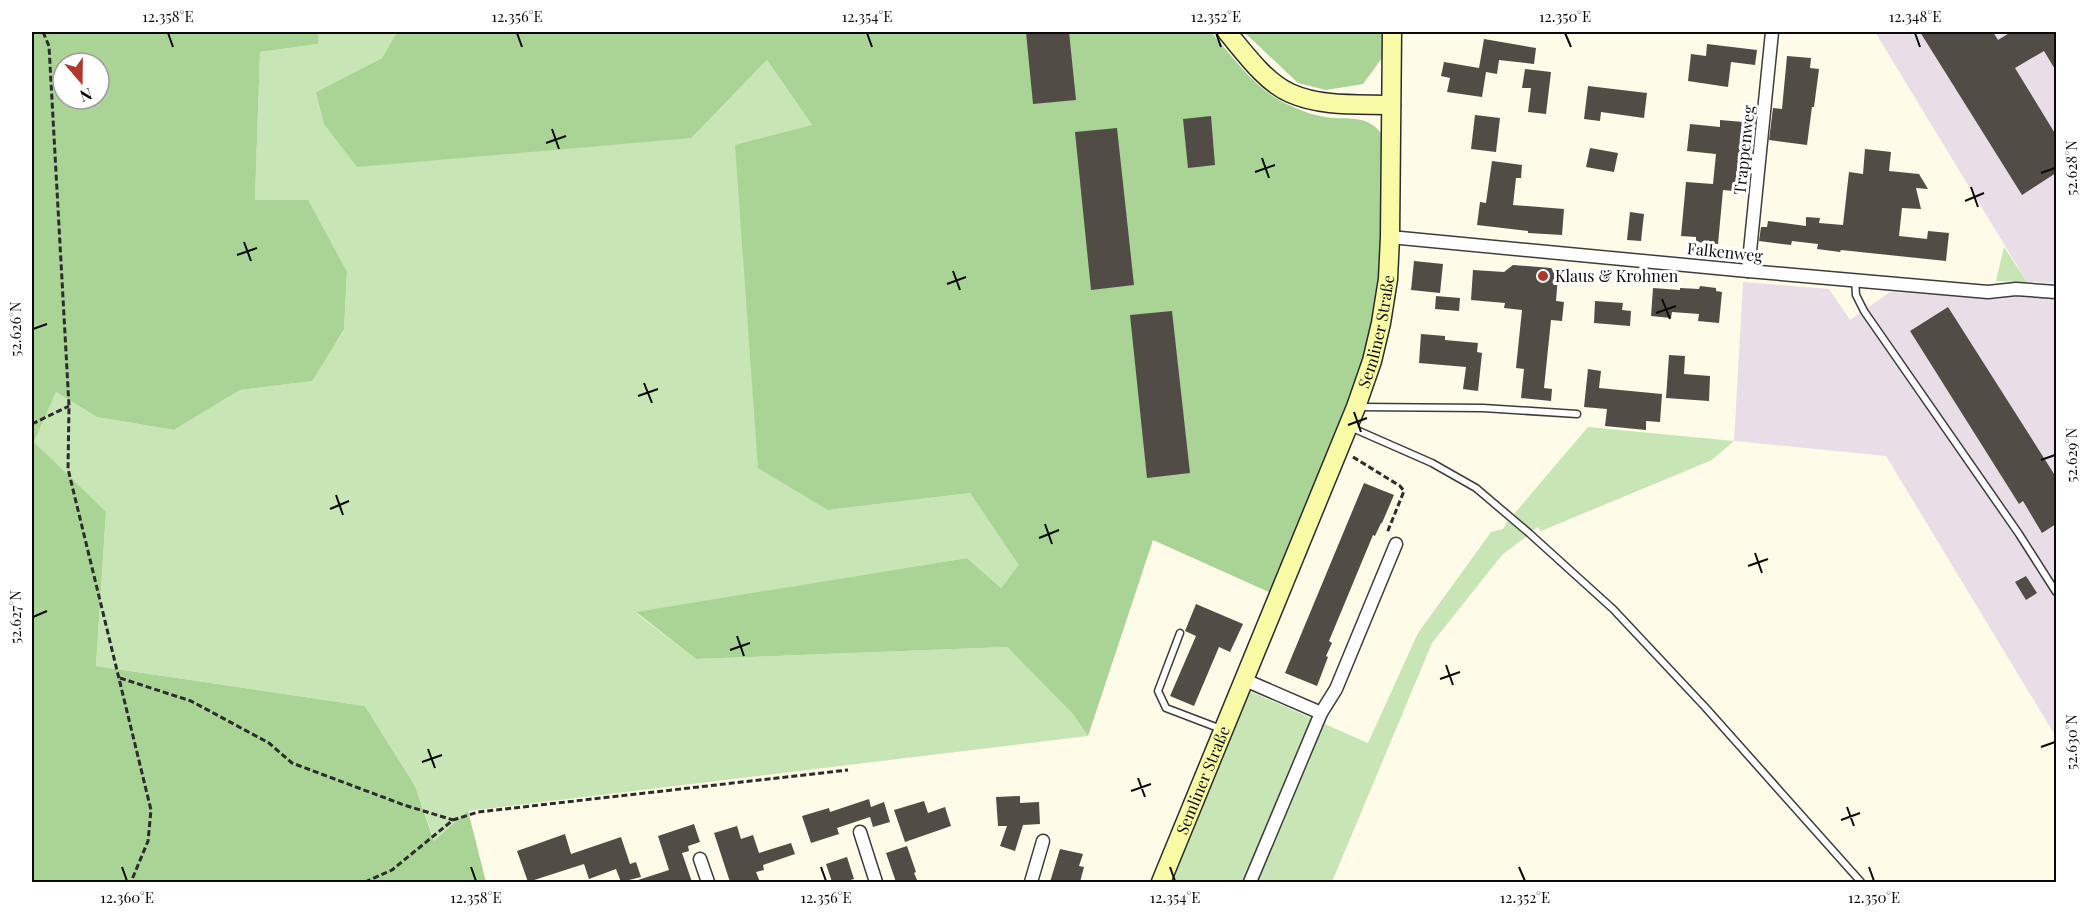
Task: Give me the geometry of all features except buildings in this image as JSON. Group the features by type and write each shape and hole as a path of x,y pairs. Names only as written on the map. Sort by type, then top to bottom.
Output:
{"street":[{"path":"1227,32 1263,73 1289,93 1326,103 1391,105"},
{"name":"Semliner Straße","path":"1161,882 1224,730 1252,683 1372,361 1388,279 1392,32"},
{"name":"Trappenweg","path":"1748,271 1772,32"},
{"name":"Falkenweg","path":"1390,237 1988,292 2016,289 2056,292"},
{"path":"1250,882 1321,713 1336,689 1390,541"},
{"path":"1252,683 1321,713"},
{"path":"860,832 876,882"},
{"path":"1031,882 1043,841"},
{"path":"700,859 708,882"}],"lane":[{"path":"1855,280 1856,295 1864,311 2006,515 2056,592"},
{"path":"1356,407 1483,408 1577,414"},
{"path":"1348,427 1432,463 1468,483 1529,533 1628,626 1713,716 1861,882"},
{"path":"1180,633 1158,691 1166,708 1224,730"}],"path":[{"path":"43,32 49,46 69,406 68,469 151,810 148,841 131,882"},
{"path":"32,424 69,406"},
{"path":"1353,457 1400,486 1404,491 1390,541"},
{"path":"119,678 191,701 269,743 292,763 404,805 453,819"},
{"path":"365,882 392,870 453,819 478,812 848,771"}],"shaded area":[{"path":"1875,32 2056,32 2056,283 2027,282"},
{"path":"1743,282 1829,289 1850,320 1890,292 1997,299 2026,295 2056,299 2056,737 1886,456 1734,441"}],"green space":[{"path":"32,32 319,32 318,44 260,52 255,200 308,200 347,272 344,330 312,381 240,390 174,430 97,417 56,392 34,442 106,512 96,666 365,706 415,786 434,841 468,811 486,882 32,882"},
{"path":"319,32 397,32 382,58 316,92 690,138 767,60 812,125 828,510 970,493 1020,565 1001,588 967,558 636,613 696,659 1007,647 1073,714 1088,736 468,811 435,842 415,786 365,706 96,666 106,513 34,442 56,392 97,417 174,430 240,390 311,381 344,331 347,272 255,200 260,52 318,44"},
{"path":"397,32 1211,32 1246,73 1277,99 1316,115 1370,123 1383,136 1379,277 1372,323 1364,358 1341,427 1271,593 1153,540 1088,736 1073,714 1007,647 696,659 636,612 967,558 1001,588 1019,565 970,493 828,510 758,468 735,145 812,125 767,60 691,138 357,167 324,124 316,92 382,58"},
{"path":"1244,32 1382,32 1382,58 1363,84 1326,90 1298,83"},
{"path":"2004,247 2027,282 1996,281"},
{"path":"1588,427 1734,441 1712,460 1541,531 1538,527 1532,531 1514,514"},
{"path":"1508,521 1527,536 1502,555 1432,643 1332,882 1169,882 1247,690 1368,743 1418,633 1491,532 1503,529"}],"place":[{"name":"Klaus & Krohnen","path":"1543,276"}]}
